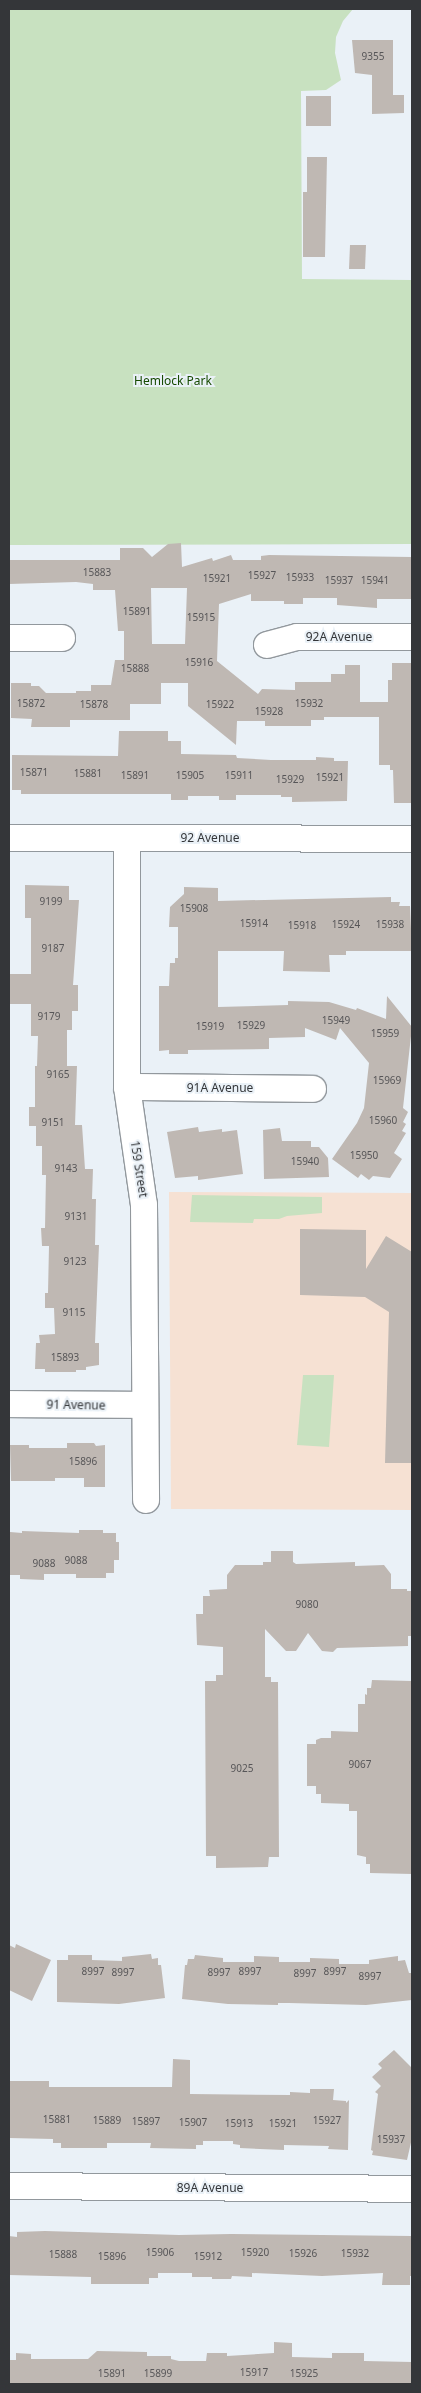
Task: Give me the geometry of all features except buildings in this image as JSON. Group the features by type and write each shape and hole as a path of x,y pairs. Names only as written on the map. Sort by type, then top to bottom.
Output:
{"street":[{"name":"92A Avenue","path":"267,645 297,637 412,637"},
{"path":"9,638 62,638"},
{"name":"92 Avenue","path":"9,838 412,839"},
{"name":"159 Street","path":"126,838 127,1087 144,1204 146,1500"},
{"name":"91A Avenue","path":"127,1087 313,1089"},
{"name":"91 Avenue","path":"9,1404 144,1406"},
{"name":"89A Avenue","path":"9,2186 412,2189"}],"shaded area":[{"path":"169,1192 412,1193 412,1510 171,1509"}],"green space":[{"name":"Hemlock Park","path":"9,9 353,9 343,21 336,37 335,53 341,80 326,90 301,91 302,279 412,280 412,544 9,545"},
{"path":"192,1195 322,1197 322,1213 287,1216 279,1219 254,1219 253,1223 190,1222"},
{"path":"303,1375 334,1375 329,1447 297,1445"}]}
